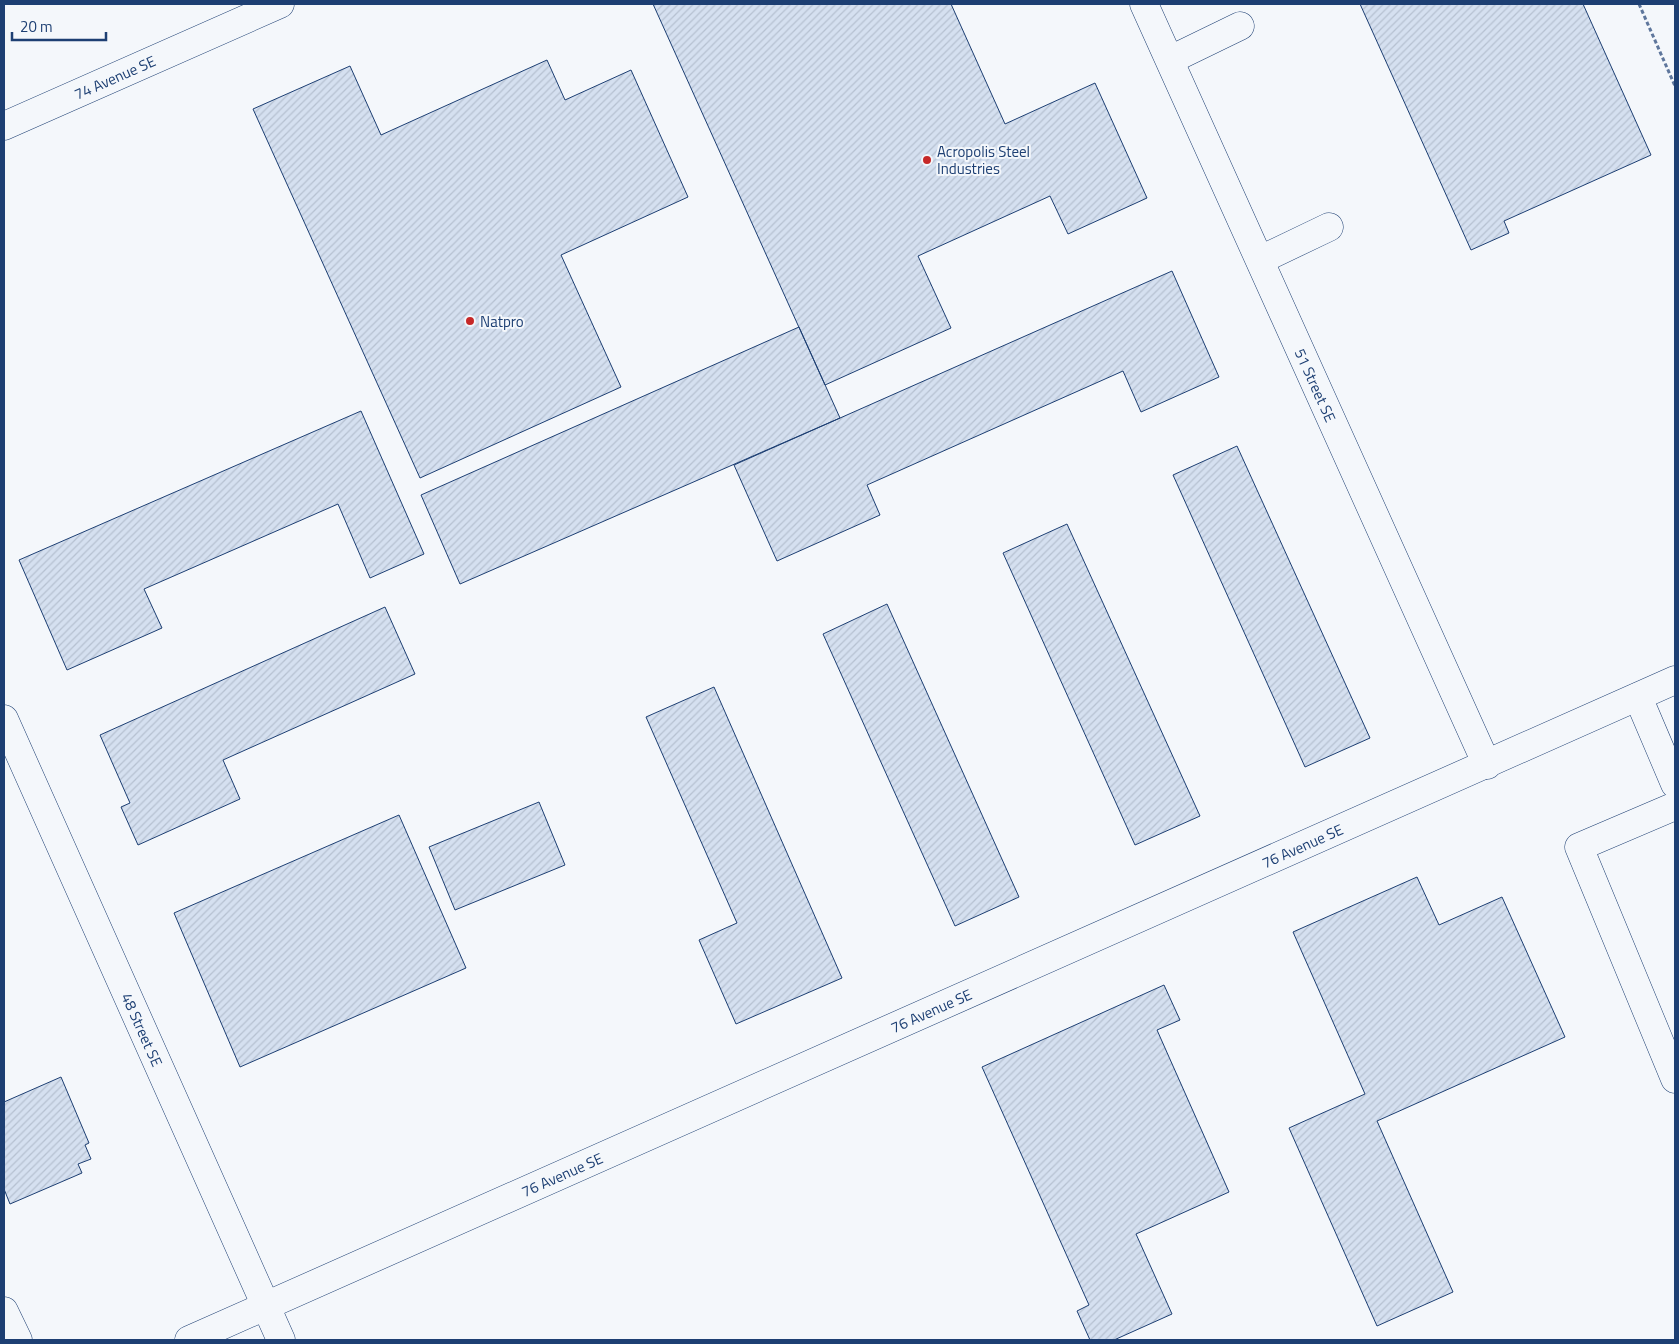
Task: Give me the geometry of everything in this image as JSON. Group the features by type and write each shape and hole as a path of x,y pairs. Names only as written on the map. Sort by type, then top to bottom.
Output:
{"street":[{"name":"74 Avenue SE","path":"4,126 280,4"},
{"name":"51 Street SE","path":"1144,4 1487,765"},
{"path":"1170,60 1240,26"},
{"path":"1260,260 1329,228"},
{"name":"76 Avenue SE","path":"189,1340 1675,680"},
{"path":"1638,697 1675,784"},
{"name":"48 Street SE","path":"4,718 281,1340"},
{"path":"1675,806 1579,847 1675,1079"},
{"path":"4,1310 18,1340"}],"path":[{"path":"1639,4 1675,86"}],"building":[{"name":"Acropolis Steel Industries","path":"653,4 951,4 1005,124 1095,83 1147,198 1068,234 1050,196 918,256 951,328 825,385"},
{"path":"1360,4 1583,4 1651,155 1504,221 1509,233 1471,250"},
{"name":"Natpro","path":"547,60 565,100 631,70 688,197 561,255 621,387 420,478 253,109 350,66 381,135"},
{"path":"1172,271 1219,377 1141,412 1123,371 867,485 880,515 777,561 734,465"},
{"path":"799,327 840,418 460,584 421,495"},
{"path":"361,411 424,554 370,578 338,504 144,589 162,628 67,670 19,560"},
{"path":"1237,446 1370,738 1305,767 1173,475"},
{"path":"1067,524 1200,816 1135,845 1003,553"},
{"path":"887,604 1019,897 955,926 823,634"},
{"path":"385,607 415,674 223,760 240,799 138,845 121,807 130,803 100,735"},
{"path":"714,687 842,978 736,1024 699,940 737,923 646,717"},
{"path":"539,802 565,865 455,910 429,847"},
{"path":"399,815 466,968 240,1067 174,913"},
{"path":"1417,877 1439,925 1502,897 1565,1037 1377,1121 1453,1292 1377,1326 1289,1128 1365,1094 1293,932"},
{"path":"1164,985 1180,1020 1157,1030 1229,1192 1136,1234 1172,1314 1114,1340 1090,1340 1077,1311 1089,1305 982,1067"},
{"path":"61,1077 89,1143 85,1145 91,1159 78,1164 82,1173 10,1204 4,1189 4,1102"}],"place":[{"name":"Acropolis Steel Industries","path":"927,160"},
{"name":"Natpro","path":"470,321"}]}
